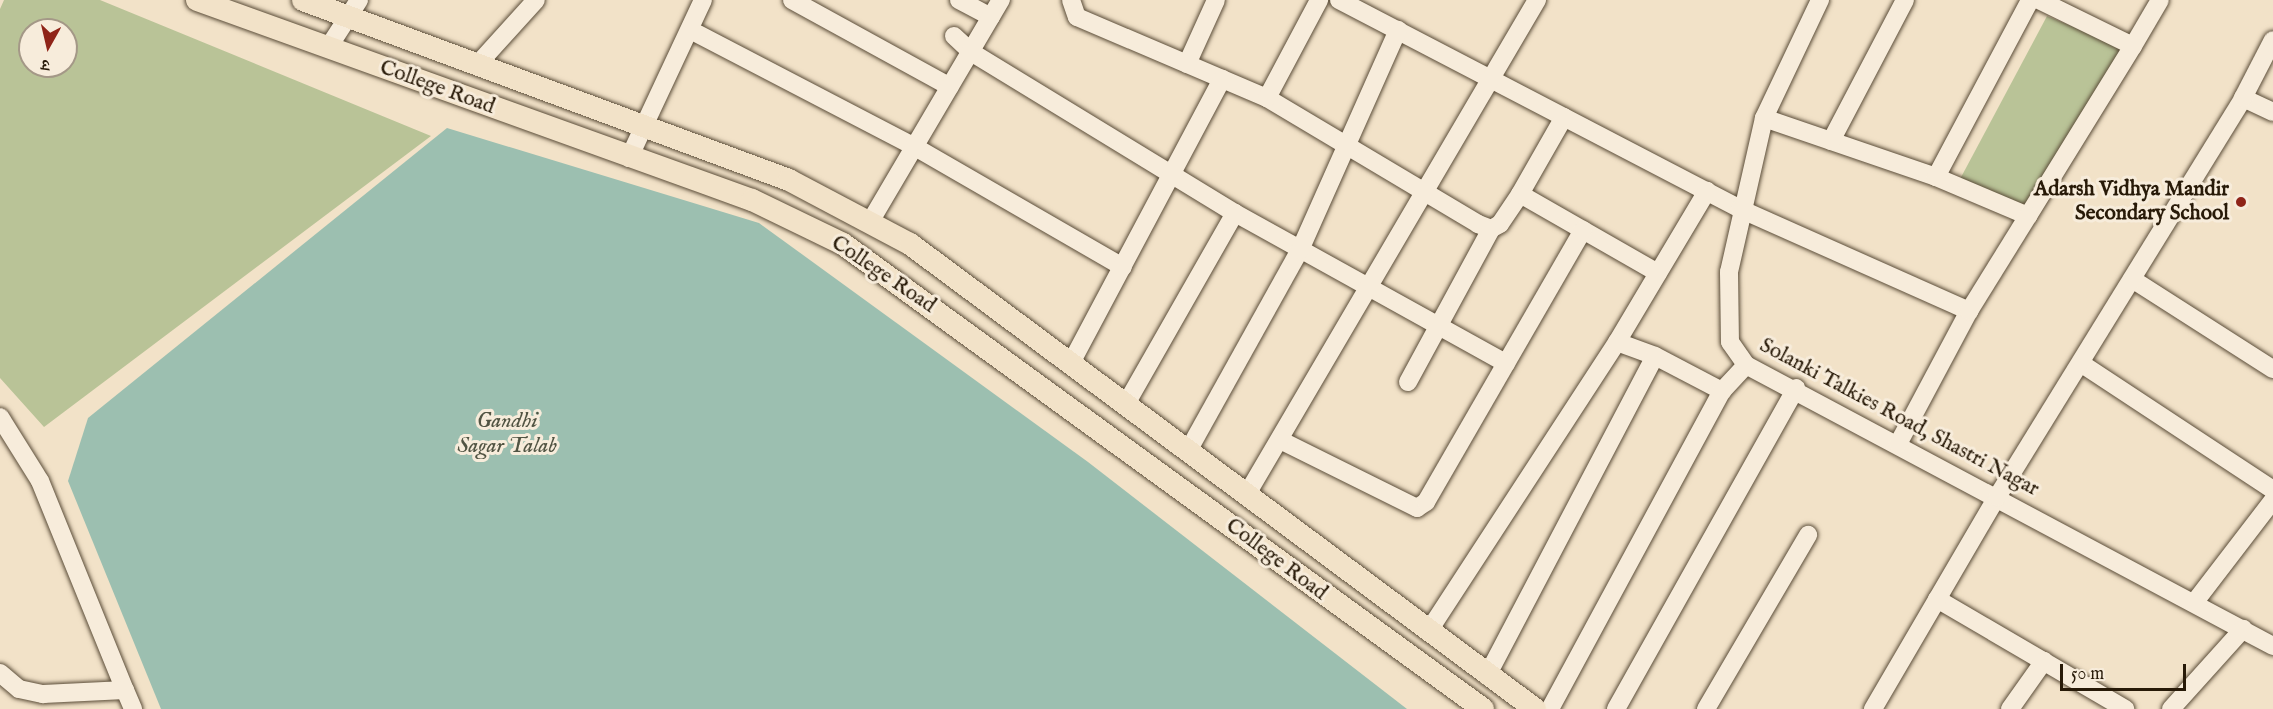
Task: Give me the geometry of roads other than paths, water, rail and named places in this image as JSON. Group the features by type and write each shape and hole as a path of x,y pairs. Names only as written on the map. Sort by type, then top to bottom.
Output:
{"main road":[{"name":"College Road","path":"197,0 629,158 752,200 843,244 1483,709"},
{"name":"College Road","path":"303,0 353,8 478,64 642,122 789,180 910,244 1247,494 1487,676 1535,709"}],"street":[{"path":"629,158 642,122 703,0"},
{"path":"792,0 950,87"},
{"path":"959,0 991,17"},
{"path":"870,222 1001,0"},
{"path":"1071,0 1077,16 1267,98 1491,229"},
{"path":"1187,64 1215,0"},
{"path":"1267,98 1320,0"},
{"path":"1339,0 1363,5 1398,30 1740,208 1969,311"},
{"path":"1247,494 1370,289 1422,190 1537,0"},
{"name":"Solanki Talkies Road, Shastri Nagar","path":"1820,0 1764,118 1740,208 1727,315 1730,342 1746,365 1796,388 2273,646"},
{"path":"1831,141 1905,0"},
{"path":"1936,177 2030,0"},
{"path":"2039,0 2133,46"},
{"path":"1898,444 1969,311 2160,0"},
{"path":"478,64 527,3"},
{"path":"328,48 353,8"},
{"path":"1188,451 1300,250 1398,30"},
{"path":"698,34 915,147 1123,267"},
{"path":"954,36 971,52 1235,213 1506,363"},
{"path":"1873,709 1997,496 2082,364 2243,98 2273,40"},
{"path":"1071,363 1173,175 1222,79"},
{"path":"2243,98 2273,112"},
{"path":"1408,382 1491,229 1500,224 1520,194 1564,117"},
{"path":"1764,118 1936,177 2028,216"},
{"path":"1428,632 1617,342 1707,191"},
{"path":"1520,194 1658,273"},
{"path":"1126,404 1235,213"},
{"path":"1280,440 1418,508 1426,502 1583,230"},
{"path":"2132,279 2273,369"},
{"path":"1617,342 1655,356 1722,390"},
{"path":"1487,676 1655,356"},
{"path":"2082,364 2273,490"},
{"path":"1550,709 1722,390 1746,365"},
{"path":"1616,709 1796,388"},
{"path":"0,417 40,482 133,709"},
{"path":"2194,603 2273,500"},
{"path":"1706,709 1808,535"},
{"path":"1937,599 2125,709"},
{"path":"2171,709 2243,629"},
{"path":"2010,709 2044,662"},
{"path":"0,673 19,688 43,694 125,690"}],"water":[{"name":"Gandhi Sagar Talab","path":"447,128 759,223 1088,462 1407,709 161,709 68,481 88,418"}],"place":[{"name":"Adarsh Vidhya Mandir Secondary School","path":"2241,202"}]}
